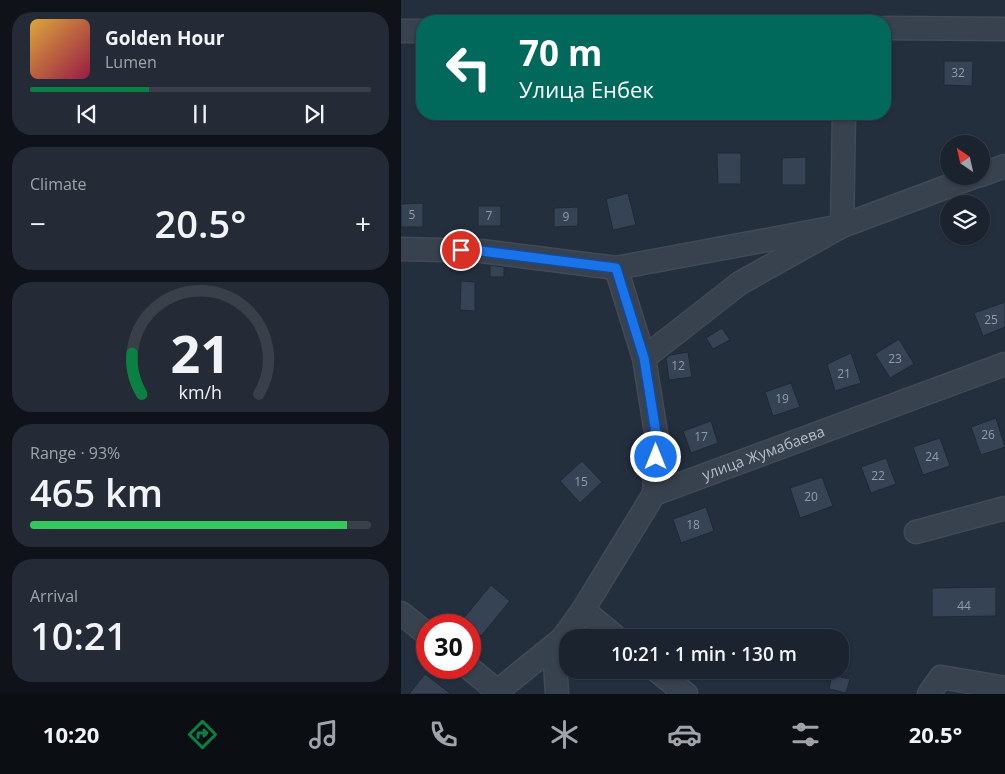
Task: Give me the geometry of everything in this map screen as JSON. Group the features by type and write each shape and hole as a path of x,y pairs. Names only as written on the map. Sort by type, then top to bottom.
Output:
{"street":[{"path":"891,28 1005,30"},
{"path":"401,31 416,31"},
{"path":"841,226 844,120"},
{"path":"990,171 1005,166"},
{"path":"644,358 740,283 841,226 952,185"},
{"path":"401,248 481,251 616,268 841,226"},
{"path":"569,629 583,610 654,494 657,439 644,358 616,268"},
{"name":"улица Жумабаева","path":"654,494 1005,365"},
{"path":"917,532 1005,508"},
{"path":"583,610 606,629"},
{"path":"401,613 416,625"},
{"path":"481,679 497,693 559,641"},
{"path":"557,694 555,662 559,649"},
{"path":"929,694 941,677 1005,688"},
{"path":"667,679 686,694"}],"building":[{"path":"944,61 973,61 972,86 944,85"},
{"path":"717,153 741,153 741,184 718,184"},
{"path":"806,157 806,185 782,185 782,158"},
{"path":"628,193 636,225 613,230 606,199"},
{"path":"423,203 423,227 401,227 401,204"},
{"path":"478,206 501,206 501,226 478,226"},
{"path":"578,207 578,226 554,227 554,208"},
{"path":"490,265 504,267 504,277 490,277"},
{"path":"461,281 475,282 475,311 460,310"},
{"path":"1005,302 1005,327 983,336 974,313"},
{"path":"722,328 730,340 713,349 706,338"},
{"path":"899,339 914,364 890,378 875,354"},
{"path":"688,352 692,377 669,380 666,358 670,355"},
{"path":"851,353 861,383 835,391 827,364"},
{"path":"791,383 800,407 773,416 765,392"},
{"path":"996,418 1005,447 981,455 971,427"},
{"path":"711,421 718,443 691,453 683,431"},
{"path":"940,438 950,466 923,475 913,447"},
{"path":"886,458 896,484 871,493 861,467"},
{"path":"582,461 602,482 580,503 560,481"},
{"path":"822,477 833,506 800,518 790,488"},
{"path":"706,507 714,531 681,543 673,519"},
{"path":"491,585 510,601 481,636 481,614 467,614"},
{"path":"996,587 996,616 932,617 932,588"},
{"path":"421,679 432,679 451,694 409,694"},
{"path":"831,679 850,679 846,693 829,689"}],"route":[{"path":"461,250 616,268 644,358 657,439 656,457"}]}
